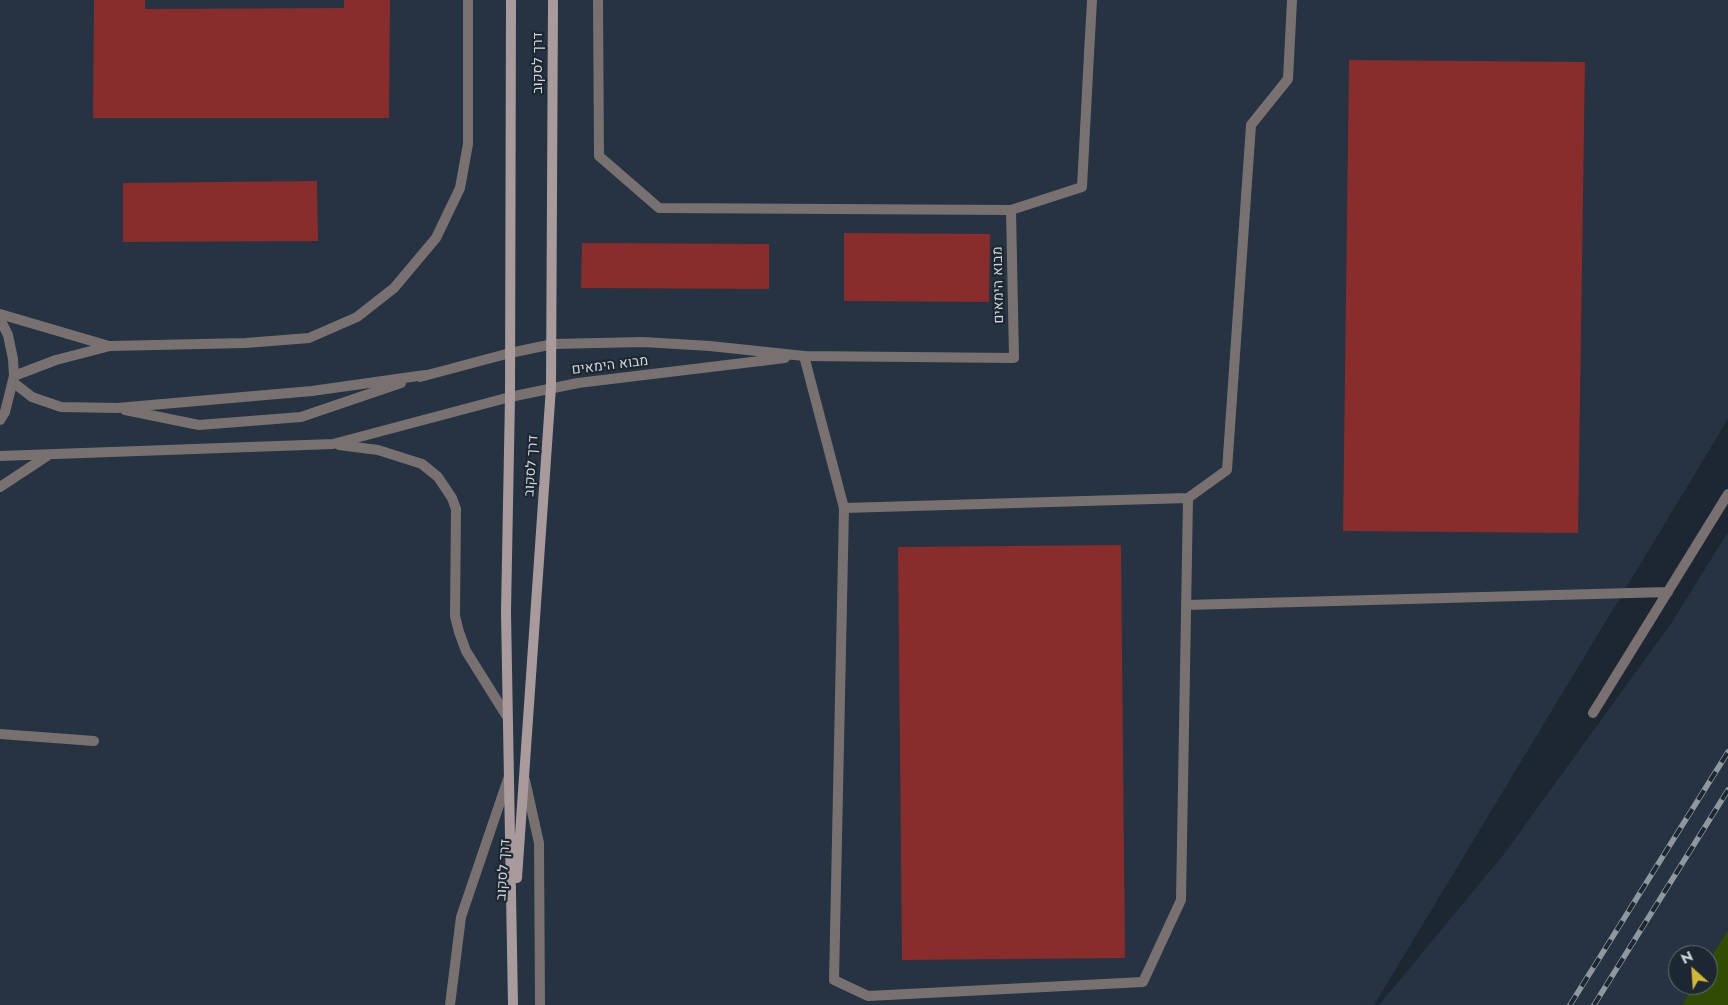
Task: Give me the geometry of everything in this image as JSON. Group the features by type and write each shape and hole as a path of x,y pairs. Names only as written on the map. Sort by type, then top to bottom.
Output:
{"street":[{"path":"14,379 56,360 110,346 246,343 309,338 357,317 394,288 436,238 460,188 468,144 468,0"},
{"name":"דרך לסקוב","path":"511,0 510,397 506,716 513,934 513,1005"},
{"name":"דרך לסקוב","path":"513,934 553,344 553,0"},
{"path":"598,0 599,156 659,208 1011,210 1082,187 1092,0"},
{"path":"844,508 1188,498 1228,470 1252,125 1288,79 1292,0"},
{"name":"מבוא הימאים","path":"425,375 510,352 553,344 643,342 710,346 804,356 1014,358 1011,210"},
{"path":"0,314 110,346"},
{"path":"0,319 8,335 13,359 14,379 5,412 0,420"},
{"path":"804,356 844,508 834,980 868,996 1143,982 1181,900 1188,498"},
{"name":"מבוא הימאים","path":"333,444 551,387 804,356"},
{"path":"14,379 32,397 61,407 112,407 312,391 425,375"},
{"path":"112,407 199,425 301,417 425,375"},
{"path":"0,456 333,444 378,450 422,464 438,477 452,498 456,509 455,616 459,632 466,651 506,716"},
{"path":"0,487 48,455"},
{"path":"1593,713 1728,494"},
{"path":"1186,605 1668,592"},
{"path":"0,734 94,741"},
{"path":"524,774 539,843 540,1005"},
{"path":"450,1005 461,917 508,779"}],"shaded area":[{"path":"0,0 1728,0 1728,419 1374,1005 0,1005"},
{"path":"1728,532 1728,930 1718,946 1668,945 1668,995 1688,995 1682,1005 1379,1005 1504,854 1672,622"}],"green space":[{"path":"1728,930 1728,1005 1682,1005 1688,995 1718,995 1718,946"}],"building":[{"path":"94,0 145,0 145,9 344,8 344,0 390,0 389,118 93,118"},
{"path":"1349,60 1585,62 1578,533 1343,531"},
{"path":"317,181 318,241 123,242 123,183"},
{"path":"844,233 990,234 989,302 844,301"},
{"path":"582,243 769,244 769,289 581,288"},
{"path":"1121,545 1125,958 902,960 898,547"}],"railway":[{"path":"1570,1005 1728,752"},
{"path":"1594,1005 1728,790"}]}
